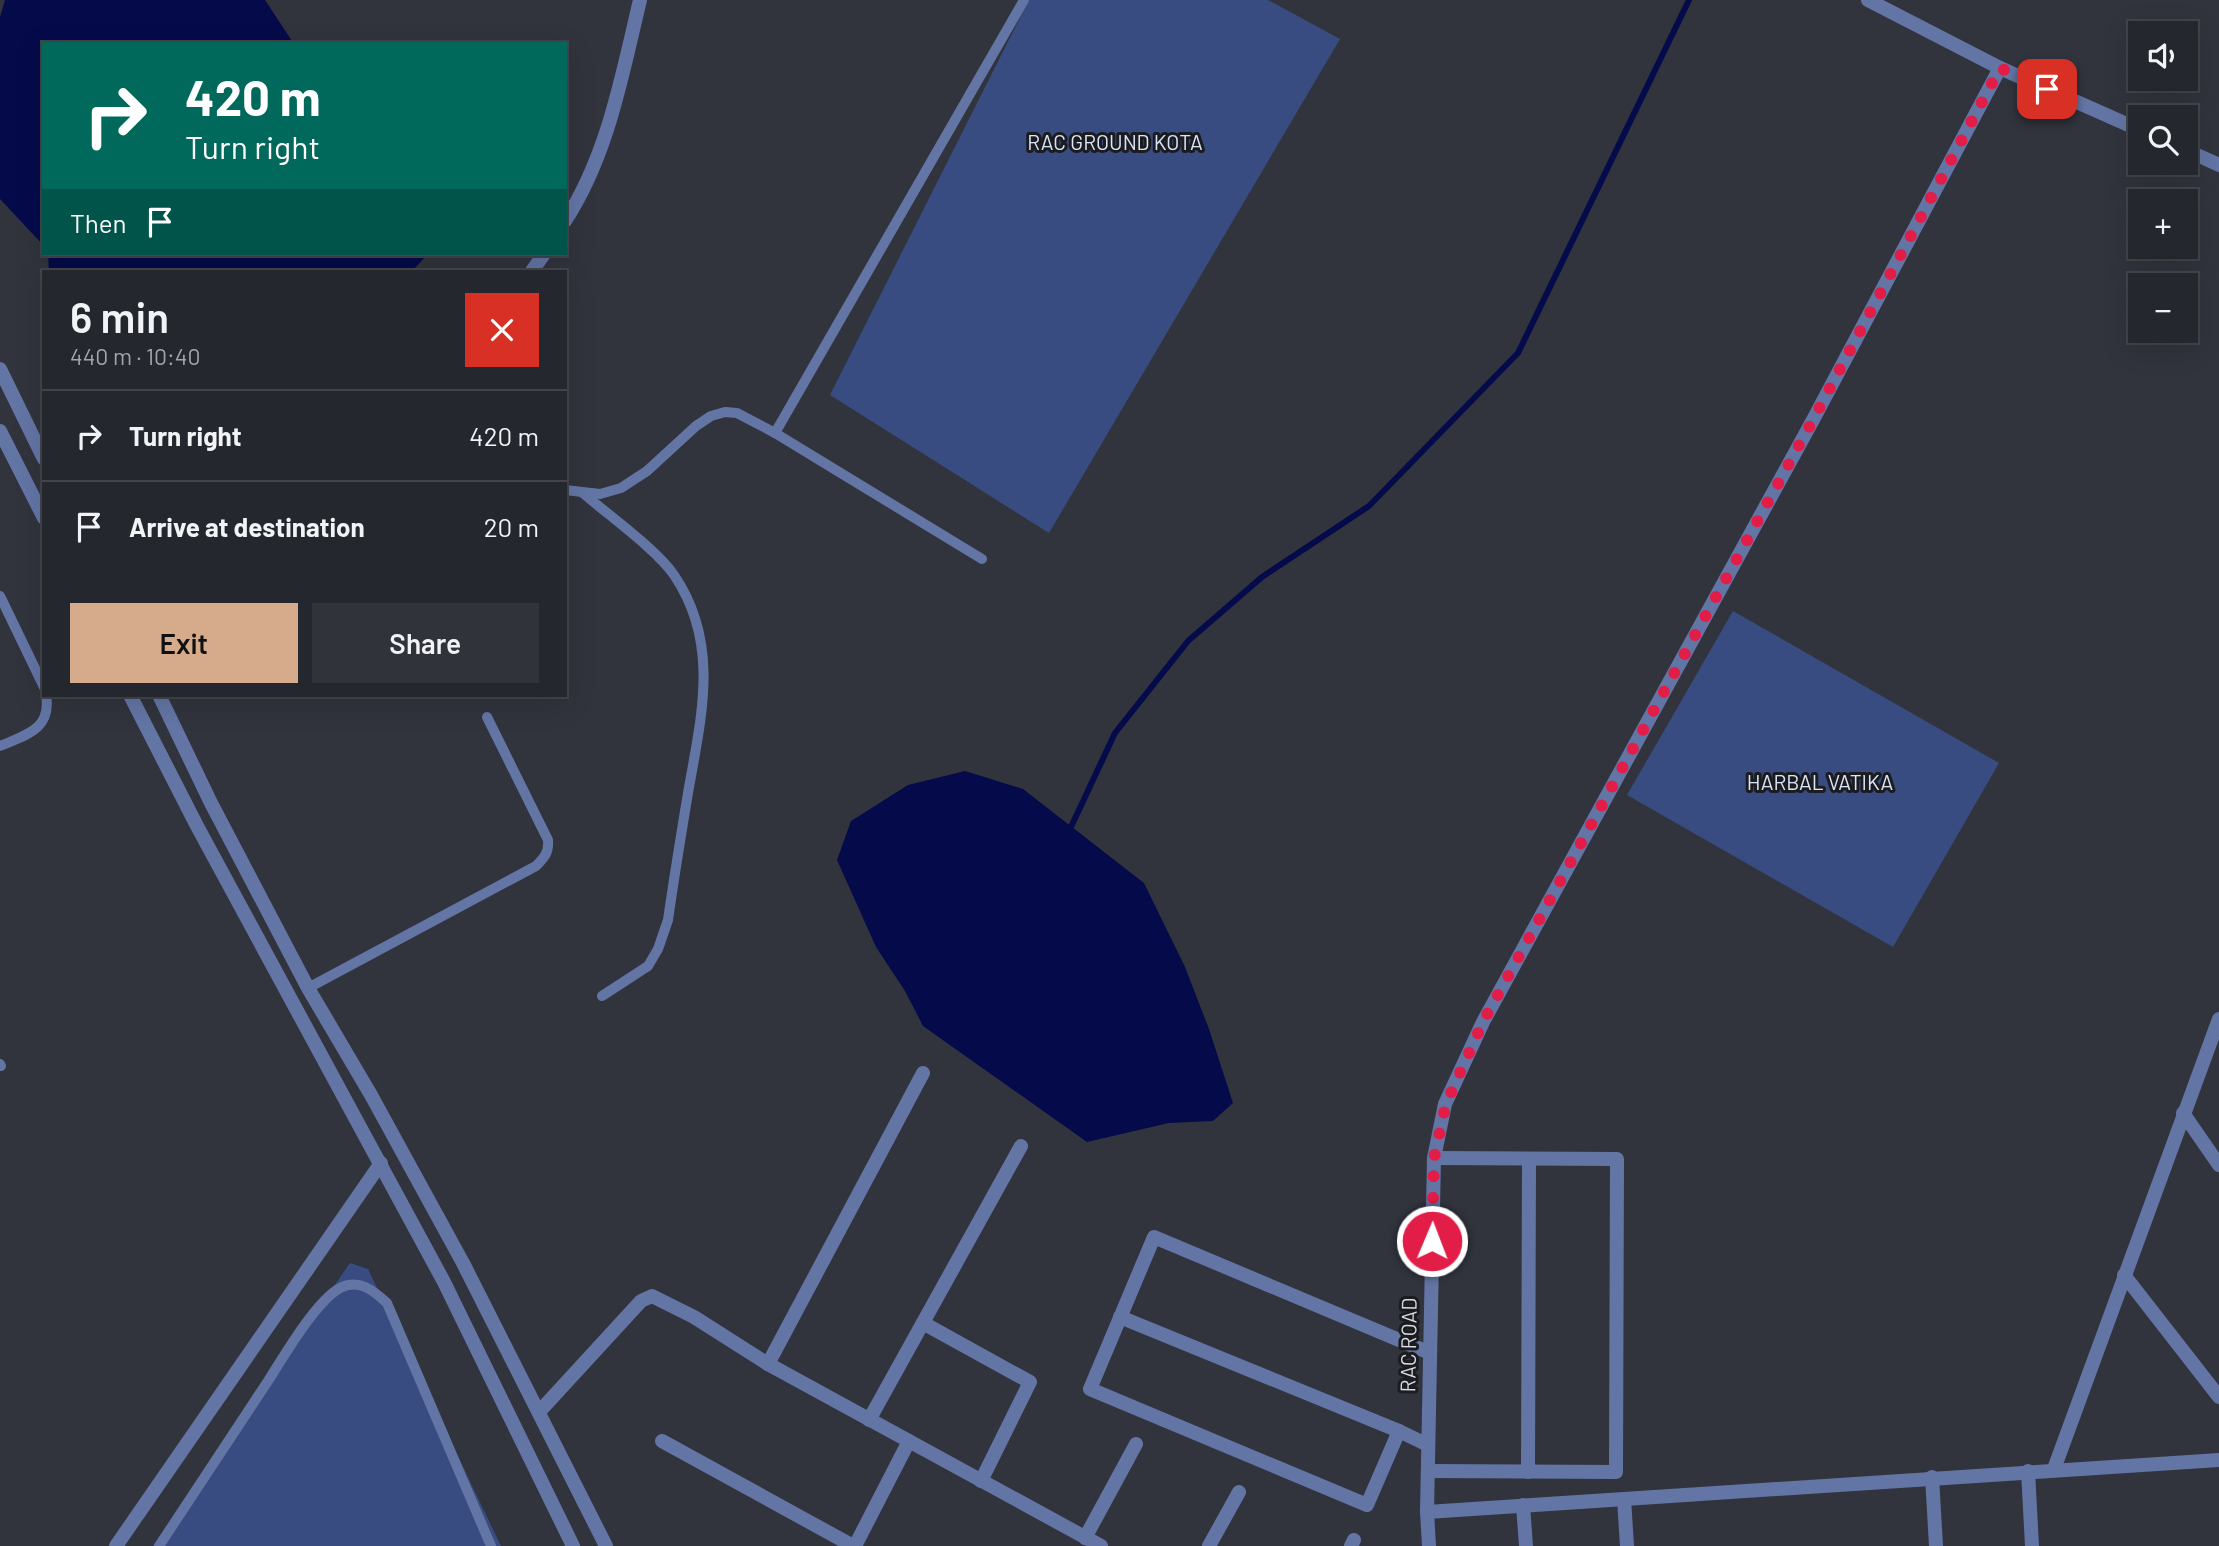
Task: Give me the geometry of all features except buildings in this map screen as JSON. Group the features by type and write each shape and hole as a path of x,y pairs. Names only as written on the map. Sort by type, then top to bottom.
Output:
{"street":[{"path":"567,217 580,198 608,126 640,0"},
{"path":"1868,0 2000,68 2128,125"},
{"name":"RAC ROAD","path":"1429,1546 1427,1472 1434,1158 1446,1104 1483,1022 1814,418 2000,68"},
{"path":"2198,155 2219,165"},
{"path":"2,374 42,455"},
{"path":"0,431 42,514"},
{"path":"131,697 197,826 444,1282 573,1546"},
{"path":"160,697 211,803 308,988 371,1095 463,1263 606,1546"},
{"path":"2054,1469 2219,1018"},
{"path":"768,1364 923,1073"},
{"path":"2183,1113 2219,1165"},
{"path":"869,1420 1021,1146"},
{"path":"1427,1472 1616,1472 1617,1159 1434,1158"},
{"path":"1528,1472 1529,1158"},
{"path":"116,1546 381,1163"},
{"path":"1399,1430 1367,1506 1090,1389 1154,1237 1430,1353"},
{"path":"2124,1275 2219,1398"},
{"path":"539,1412 646,1297 652,1296 694,1317 768,1364 1101,1546"},
{"path":"1120,1317 1399,1430 1428,1445"},
{"path":"923,1323 1030,1382 981,1481"},
{"path":"662,1441 854,1546 909,1441"},
{"path":"1086,1538 1136,1444"},
{"path":"1427,1512 2219,1460"},
{"path":"2028,1471 2032,1546"},
{"path":"1932,1477 1936,1546"},
{"path":"1209,1546 1239,1492"},
{"path":"1624,1499 1627,1546"},
{"path":"1523,1505 1526,1546"}],"lane":[{"path":"775,433 1024,0"},
{"path":"567,490 600,494 621,488 647,471 696,426 711,416 725,412 737,413 775,433 982,559"},
{"path":"583,493 653,552 674,574 692,608 703,647 705,695 668,920 659,949 648,966 602,996"},
{"path":"0,596 42,683"},
{"path":"0,746 29,734 42,724 48,709 46,697"},
{"path":"308,988 536,866 546,856 548,840 487,717"},
{"path":"159,1546 293,1343 325,1300 342,1287 362,1285 373,1289 387,1303 491,1546"}],"green space":[{"name":"RAC GROUND KOTA","path":"1029,0 1268,0 1340,39 1049,533 830,395"},
{"name":"HARBAL VATIKA","path":"1733,611 1999,763 1893,947 1627,795"},
{"path":"350,1263 368,1269 501,1546 153,1546"}],"shaded area":[{"path":"5,0 265,0 293,42 42,42 42,244 0,199 0,17"},
{"path":"48,256 426,256 413,270 49,270"},
{"path":"965,771 1023,789 1144,883 1185,967 1233,1103 1213,1121 1169,1123 1087,1142 923,1026 905,991 876,947 837,860 851,821 908,785"}],"waterway":[{"path":"1071,827 1115,733 1188,641 1262,577 1369,506 1518,353 1689,0"}],"route":[{"path":"1432,1241 1434,1158 1446,1104 1483,1022 1814,418 2000,68 2047,89"}]}
